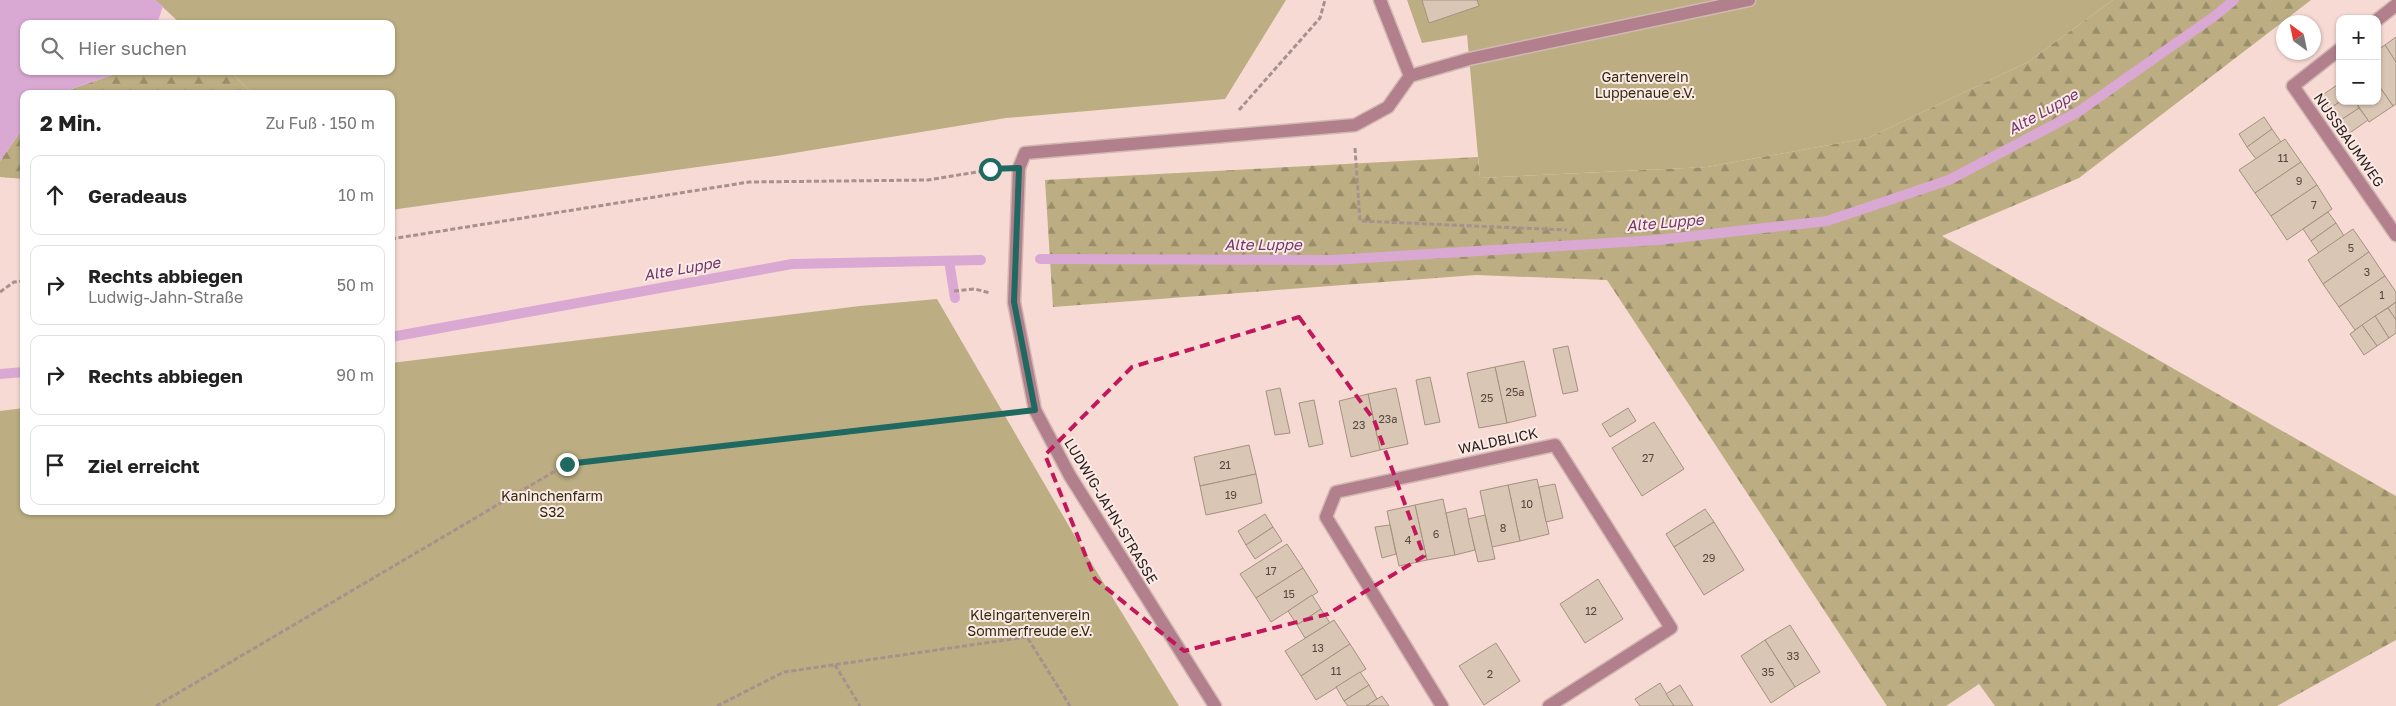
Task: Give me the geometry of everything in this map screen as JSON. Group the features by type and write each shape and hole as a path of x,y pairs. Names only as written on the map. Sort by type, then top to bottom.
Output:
{"street":[{"path":"1380,0 1410,76"},
{"path":"1019,168 1025,153 1355,125 1388,107 1410,76 1469,59 1749,0"},
{"path":"2381,17 2396,5"},
{"name":"NUSSBAUMWEG","path":"2336,52 2293,86 2396,235"},
{"name":"LUDWIG-JAHN-STRASSE","path":"1019,168 1014,302 1035,410 1070,476 1215,706"},
{"name":"WALDBLICK","path":"1442,706 1326,517 1336,492 1555,444 1671,628 1549,706"}],"path":[{"path":"1213,138 1320,18 1325,0"},
{"path":"1355,164 1360,221 1567,230"},
{"path":"395,238 749,182 928,180 990,169 1019,168"},
{"path":"0,292 14,282 20,281"},
{"path":"954,291 976,289 999,296"},
{"path":"156,706 567,464 1035,410"},
{"path":"717,706 784,672 1027,637 1070,706"},
{"path":"835,665 860,706"}],"highlighted area":[{"path":"1299,317 1374,420 1424,556 1328,614 1184,651 1095,579 1045,455 1132,367"}],"green space":[{"path":"155,0 1286,0 1225,99 1006,118 776,156 395,209 395,90 249,90 234,75 395,75 395,20 177,20"},
{"name":"Gartenverein Luppenaue e.V.","path":"1407,0 2113,0 2028,62 1868,138 1707,167 1480,178 1467,35 1422,43"},
{"path":"2113,0 2311,0 2291,15 2276,15 2276,27 2079,178 1942,236 2396,496 2396,640 2277,706 1995,706 1979,684 1946,706 1887,706 1607,280 1476,275 1053,307 1045,180 1478,157 1480,178 1707,167 1868,138 2028,62"},
{"path":"112,75 234,75 249,90 69,90"},
{"path":"20,133 20,179 0,177 0,161"},
{"name":"Kaninchenfarm S32","path":"937,299 1073,533 1179,706 0,706 0,411 20,408 20,515 395,515 395,363 860,306"}],"shaded area":[{"path":"0,0 155,0 163,6 158,20 20,20 20,75 112,75 69,90 20,90 20,133 0,161"}],"building":[{"path":"1422,0 1477,0 1479,6 1429,23"},
{"path":"2396,37 2396,62 2385,45"},
{"path":"2385,45 2396,62 2396,104 2393,106 2381,89 2381,48"},
{"path":"2336,86 2336,104 2329,109 2321,96"},
{"path":"2381,89 2393,106 2369,122 2358,105 2381,105"},
{"path":"2336,104 2357,105 2359,108 2338,122 2329,109"},
{"path":"2359,108 2368,120 2347,135 2338,122"},
{"path":"2264,117 2272,129 2247,147 2239,134"},
{"path":"2272,129 2281,142 2256,159 2247,147"},
{"path":"2285,139 2301,162 2255,193 2239,170"},
{"path":"2301,162 2317,185 2271,216 2255,193"},
{"path":"2317,185 2332,209 2287,240 2271,216"},
{"path":"2328,212 2336,223 2311,241 2303,229"},
{"path":"2336,223 2344,236 2319,253 2311,241"},
{"path":"2353,229 2369,252 2323,284 2308,260"},
{"path":"2369,252 2385,276 2339,307 2323,284"},
{"path":"2385,276 2396,292 2396,302 2355,330 2339,307"},
{"path":"2396,302 2396,320 2388,308"},
{"path":"2388,308 2396,320 2396,333 2389,338 2375,316"},
{"path":"2375,316 2389,338 2377,346 2362,325"},
{"path":"2362,325 2377,346 2364,355 2350,334"},
{"path":"1568,346 1578,391 1563,394 1553,349"},
{"path":"1524,361 1536,416 1507,423 1495,367"},
{"path":"1495,367 1507,423 1479,428 1467,373"},
{"path":"1430,377 1440,422 1425,425 1416,380"},
{"path":"1280,388 1290,433 1275,435 1266,391"},
{"path":"1396,388 1408,444 1380,450 1368,394"},
{"path":"1368,394 1380,450 1351,457 1339,401"},
{"path":"1314,400 1323,444 1309,447 1299,403"},
{"path":"1628,408 1636,421 1610,437 1602,424"},
{"path":"1654,422 1684,469 1642,496 1612,448"},
{"path":"1249,445 1256,474 1200,486 1194,457"},
{"path":"1256,474 1262,503 1206,515 1200,486"},
{"path":"1537,479 1549,534 1520,541 1508,485"},
{"path":"1555,484 1563,518 1546,522 1539,487"},
{"path":"1508,485 1520,541 1492,547 1480,491"},
{"path":"1443,499 1455,555 1427,560 1415,505"},
{"path":"1415,505 1427,560 1399,566 1387,511"},
{"path":"1466,508 1475,550 1455,555 1446,513"},
{"path":"1705,509 1714,522 1674,547 1666,534"},
{"path":"1265,514 1273,527 1246,545 1238,531"},
{"path":"1485,515 1495,559 1478,562 1468,519"},
{"path":"1714,522 1744,570 1704,595 1674,547"},
{"path":"1390,525 1396,554 1382,558 1375,527"},
{"path":"1273,527 1282,541 1255,559 1246,545"},
{"path":"1287,544 1303,568 1256,598 1240,574"},
{"path":"1303,568 1318,592 1271,622 1256,598"},
{"path":"1598,579 1623,619 1585,643 1560,604"},
{"path":"1312,595 1321,609 1297,625 1288,611"},
{"path":"1321,609 1330,623 1305,638 1297,625"},
{"path":"1334,620 1350,644 1301,676 1285,651"},
{"path":"1790,625 1820,672 1795,687 1765,640"},
{"path":"1765,640 1795,687 1771,703 1741,656"},
{"path":"1496,643 1520,681 1484,705 1459,666"},
{"path":"1350,644 1366,669 1316,700 1301,676"},
{"path":"1360,672 1369,685 1344,701 1336,687"},
{"path":"1660,683 1674,706 1640,706 1635,699"},
{"path":"1369,685 1377,699 1366,706 1348,706 1344,701"},
{"path":"1680,685 1693,706 1674,706 1666,694"},
{"path":"1382,696 1389,706 1366,706 1377,699"}],"waterway":[{"name":"Alte Luppe","path":"1040,259 1333,260 1657,240 1827,221 1949,180 2078,112 2216,15 2234,0"},
{"name":"Alte Luppe","path":"395,336 792,264 981,260"},
{"path":"949,261 955,298"},
{"name":"Alte Luppe","path":"0,374 20,372"}],"route":[{"path":"567,464 1035,410 1014,302 1019,168 990,169"}],"park label":[{"name":"Kleingartenverein Sommerfreude e.V.","path":"1030,624"}]}
